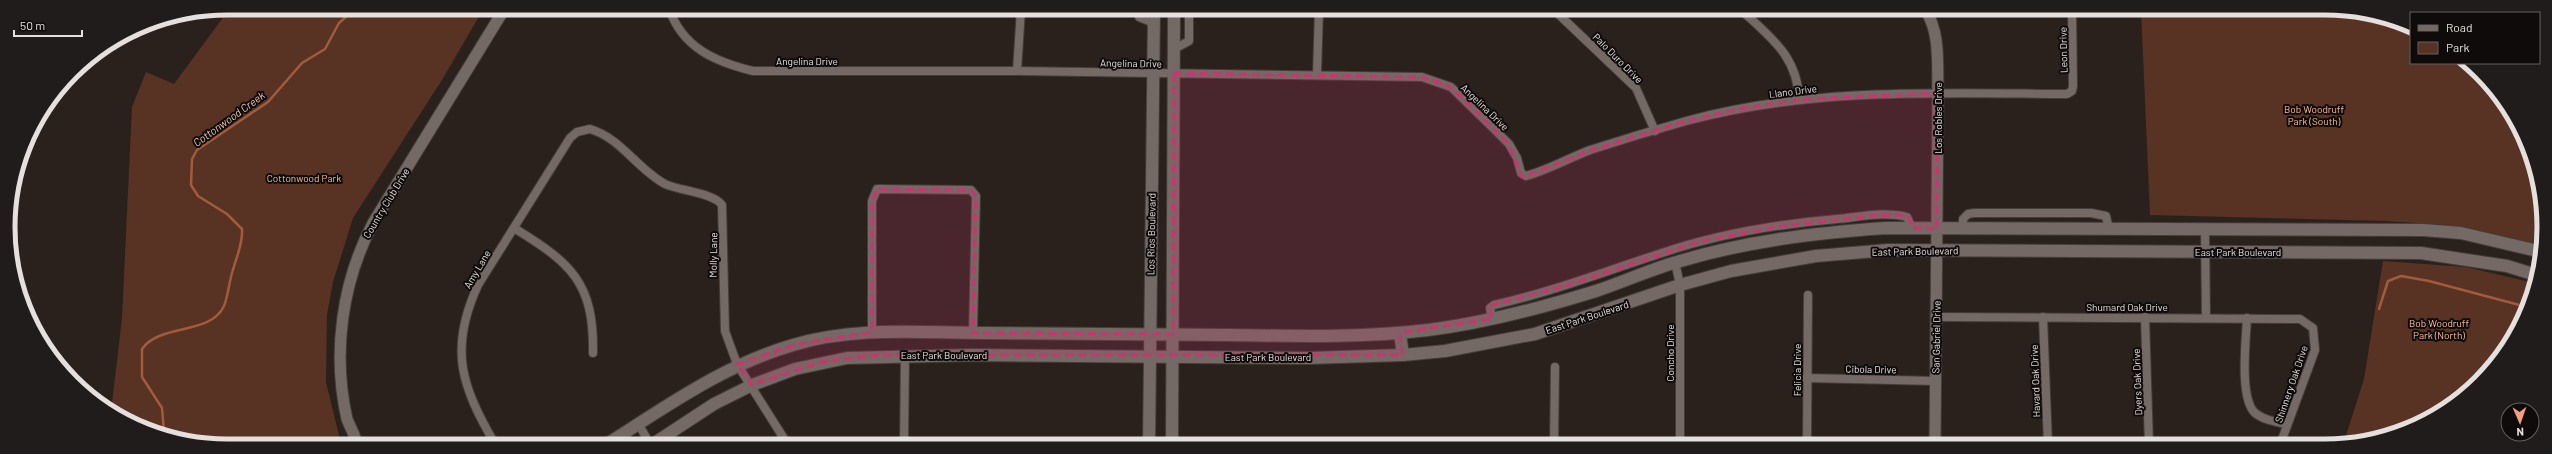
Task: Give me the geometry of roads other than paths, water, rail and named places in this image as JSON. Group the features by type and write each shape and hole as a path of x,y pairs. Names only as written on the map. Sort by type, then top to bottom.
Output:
{"main road":[{"name":"Los Rios Boulevard","path":"1149,439 1154,15"},
{"path":"1172,439 1174,15"},
{"path":"1152,187 1173,191"},
{"path":"615,439 737,364 796,344 834,335 872,332 973,334 1271,335 1400,333 1492,319 1584,294 1675,262 1780,237 1814,233 1912,228 2424,230 2461,233 2536,251"},
{"name":"East Park Boulevard","path":"660,439 714,404 752,385 773,376 823,362 847,358 905,355 1308,358 1403,355 1451,350 1534,334 1680,285 1731,271 1802,258 1888,250 2422,252 2507,266 2532,274"},
{"path":"1400,333 1403,355"},
{"path":"973,334 973,355"}],"street":[{"name":"Country Club Drive","path":"355,439 348,420 342,390 341,342 343,312 357,258 373,223 501,15"},
{"name":"Angelina Drive","path":"673,15 682,33 695,48 714,60 753,71 1017,71 1317,74 1422,77 1451,88 1509,144 1517,158 1521,173 1526,176"},
{"path":"1017,71 1021,15"},
{"path":"1139,15 1139,18 1154,23"},
{"path":"1174,49 1189,41 1189,15"},
{"path":"1317,74 1319,15"},
{"name":"Palo Duro Drive","path":"1559,15 1636,88 1655,131"},
{"path":"1746,15 1786,54 1799,88 1799,100"},
{"name":"Los Robles Drive","path":"1928,15 1933,25 1937,41 1938,229"},
{"name":"Leon Drive","path":"2072,15 2072,91"},
{"name":"Llano Drive","path":"1526,176 1590,150 1685,121 1743,108 1799,100 1867,94 2067,94 2072,91"},
{"name":"Amy Lane","path":"492,439 476,411 467,390 462,365 463,336 469,306 478,285 570,138 577,132 590,129"},
{"name":"Molly Lane","path":"590,129 613,140 637,164 665,184 714,198 722,205 724,215 724,321 737,364 752,385 785,439"},
{"path":"872,332 872,201 877,189 971,190 976,196 973,334"},
{"path":"1492,319 1490,308 1494,305 1574,284 1663,252 1719,238 1776,227 1873,216 1907,217 1912,228"},
{"path":"514,228 552,252 577,278 591,316 593,353"},
{"name":"San Gabriel Drive","path":"1936,439 1938,229"},
{"path":"2205,229 2206,316"},
{"name":"Concho Drive","path":"1675,262 1680,285 1680,439"},
{"name":"Felicia Drive","path":"1807,439 1806,378 1808,295"},
{"name":"Shumard Oak Drive","path":"1937,317 2206,316 2300,318 2313,328"},
{"name":"Havard Oak Drive","path":"2043,317 2048,439"},
{"name":"Dyers Oak Drive","path":"2145,317 2149,439"},
{"path":"2247,318 2246,390 2250,405 2264,418 2287,424"},
{"name":"Shinnery Oak Drive","path":"2282,439 2315,350 2313,328"},
{"path":"904,439 905,355"},
{"path":"1554,439 1555,367"},
{"name":"Cibola Drive","path":"1806,378 1936,381"},
{"path":"639,424 649,439"}],"waterway":[{"name":"Cottonwood Creek","path":"164,429 162,408 142,377 142,349 150,341 160,336 208,322 217,315 224,306 242,235 242,229 227,214 198,196 191,185 192,159 197,150 268,102 302,63 325,49 339,23 348,15"},
{"path":"2379,309 2388,281 2401,276 2429,281 2522,306"}],"park label":[{"name":"Bob Woodruff Park (South)","path":"2314,114"},
{"name":"Cottonwood Park","path":"304,178"},
{"name":"Bob Woodruff Park (North)","path":"2439,328"}]}
